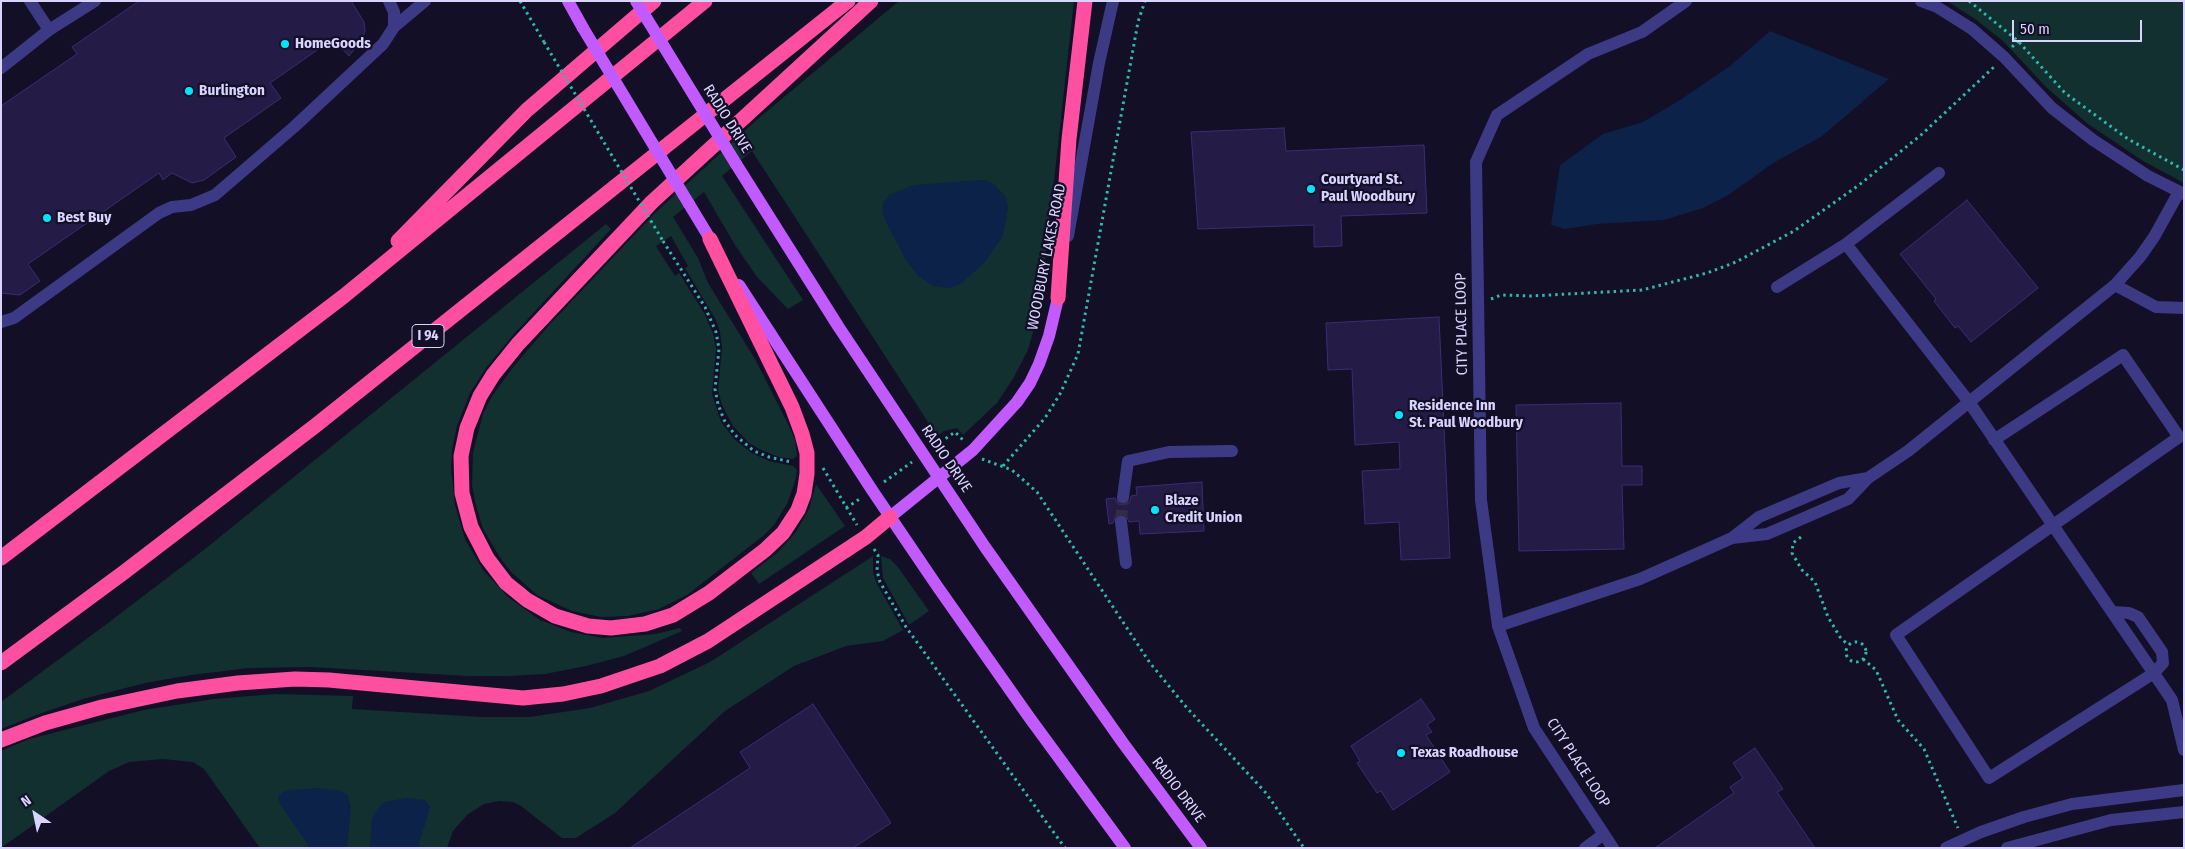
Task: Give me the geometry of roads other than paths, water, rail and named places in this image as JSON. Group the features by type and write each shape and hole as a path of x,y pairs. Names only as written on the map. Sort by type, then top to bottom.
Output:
{"highway":[{"path":"344,296 527,110 654,1"},
{"path":"1,558 344,296 705,1"},
{"name":"I 94","path":"1,663 130,568 301,437 848,1"},
{"path":"710,239 797,419 804,440 807,464 804,494 798,510 783,532 766,550 727,580 680,612 651,623 618,628 588,626 555,616 527,600 506,582 483,552 471,527 463,500 460,471 464,441 473,410 488,382 518,344 582,274 658,196 871,1"},
{"path":"1058,298 1069,139 1085,1"},
{"path":"1,740 58,719 118,703 177,691 245,682 295,679 337,680 523,698 588,689 641,673 700,646 866,536 890,516"}],"main road":[{"path":"568,1 710,239 784,356 996,671 1125,848"},
{"name":"RADIO DRIVE","path":"636,1 838,326 938,478 1075,676 1201,848"},
{"name":"WOODBURY LAKES ROAD","path":"890,516 987,437 1025,392 1047,344 1058,298"}],"street":[{"path":"30,1 49,30"},
{"path":"1,68 49,30 95,1"},
{"path":"390,1 394,12 394,27"},
{"path":"1,322 14,318 160,213 172,207 191,205 215,195 294,127 383,44 394,27 425,1"},
{"name":"WOODBURY LAKES ROAD","path":"1058,298 1098,63 1113,1"},
{"name":"CITY PLACE LOOP","path":"1613,848 1534,728 1498,626 1480,500 1476,162 1497,115 1588,54 1642,32 1686,1"},
{"path":"1732,538 1767,534 1848,499 1868,478 1908,451 2115,285 2140,257 2182,193 2148,176 2093,140 2052,108 2004,57 1972,29 1937,7 1921,1"},
{"path":"1777,287 1846,244 1940,174"},
{"path":"1846,244 1969,402 2154,673 2172,700 2184,750"},
{"path":"2115,285 2156,307 2184,308"},
{"path":"1994,440 2123,355 2179,437 1896,635 1989,778 2154,673 2163,663 2163,656 2138,617 2129,612 2112,612"},
{"path":"1123,497 1128,461 1169,452 1232,451"},
{"path":"1498,626 1640,579 1732,538 1759,517 1839,483 1868,478"},
{"path":"1121,522 1126,562"},
{"path":"1946,848 2024,816 2072,804 2184,790"},
{"path":"2007,848 2112,820 2184,812"},
{"path":"1585,848 1604,834"}],"water":[{"path":"1770,31 1889,79 1821,137 1773,163 1730,194 1703,208 1664,220 1597,224 1565,229 1551,225 1560,165 1603,134 1643,122 1680,100 1730,66"},
{"path":"986,180 995,185 1006,197 1008,208 1003,236 985,262 962,283 950,288 933,286 918,276 906,260 886,222 882,212 883,203 889,195 914,185"},
{"path":"319,788 341,791 347,794 351,808 347,848 310,848 280,804 278,797 281,793 288,790"},
{"path":"407,798 425,800 430,807 418,848 370,848 372,819 377,809 384,802"}],"tunnel":[{"path":"1121,522 1123,497"}],"place":[{"name":"HomeGoods","path":"285,44"},
{"name":"Burlington","path":"189,91"},
{"name":"Courtyard St. Paul Woodbury","path":"1311,189"},
{"name":"Best Buy","path":"47,218"},
{"name":"Residence Inn St. Paul Woodbury","path":"1399,415"},
{"name":"Blaze Credit Union","path":"1155,510"},
{"name":"Texas Roadhouse","path":"1401,753"}]}
